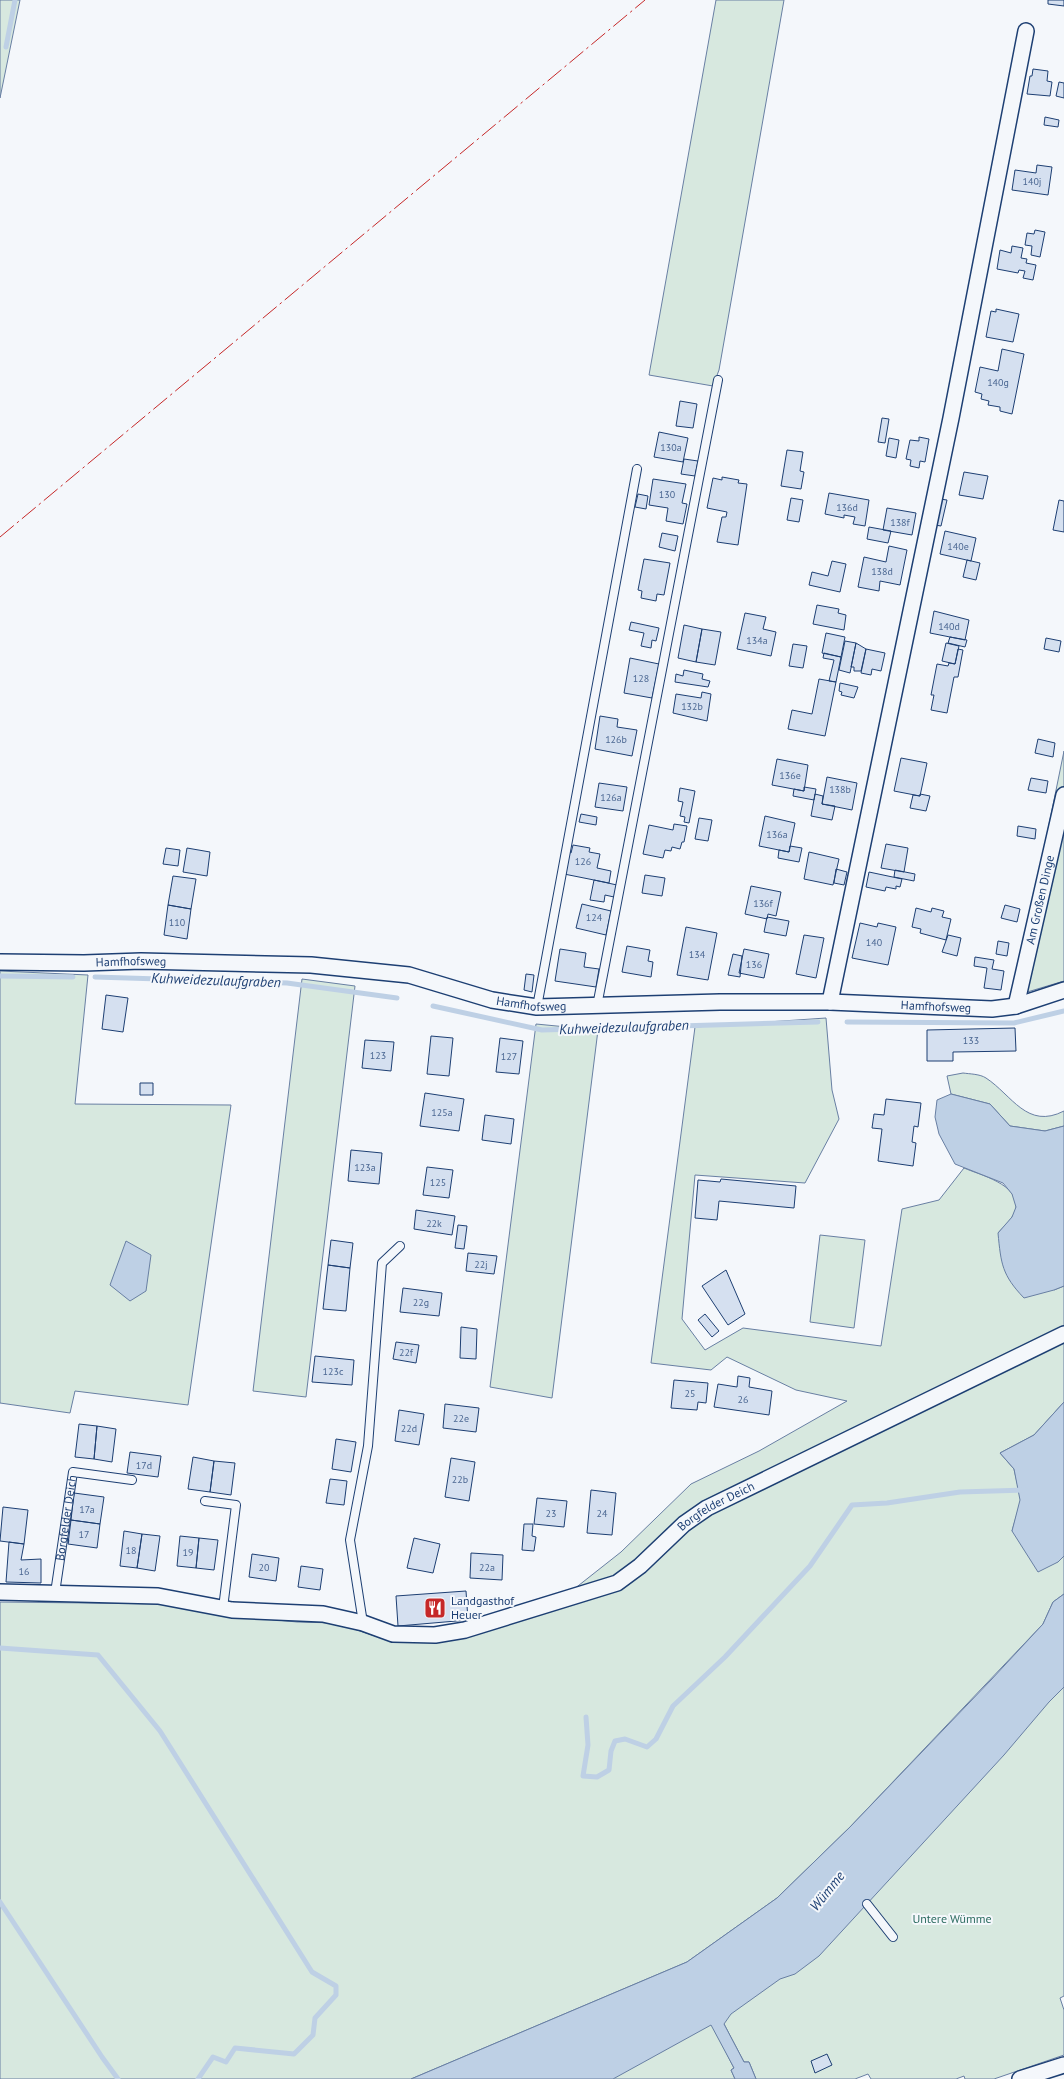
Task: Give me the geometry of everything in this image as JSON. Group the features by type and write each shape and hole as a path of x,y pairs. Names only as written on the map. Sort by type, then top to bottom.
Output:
{"street":[{"path":"830,1002 951,418 1026,31"},
{"name":"Am Großen Dinge","path":"1016,1006 1064,795"},
{"name":"Hamfhofsweg","path":"0,962 84,963 141,961 311,964 409,975 492,1000 537,1007 720,1002 830,1002 992,1009 1016,1006 1064,990"},
{"name":"Borgfelder Deich","path":"0,1592 158,1596 223,1608 323,1614 363,1624 392,1634 435,1635 465,1630 617,1583 640,1566 684,1524 707,1508 1064,1334"},
{"path":"1020,2079 1064,2065"}],"lane":[{"path":"597,1006 718,380"},
{"path":"537,1007 637,469"},
{"path":"363,1624 350,1540 368,1446 382,1264 400,1246"},
{"name":"Borgfelder Deich","path":"55,1593 73,1472 132,1480"},
{"path":"205,1501 236,1505 223,1608"},
{"path":"867,1904 893,1937"}],"green space":[{"path":"0,0 20,0 0,98"},
{"path":"716,0 784,0 719,370 713,386 649,375"},
{"path":"1064,751 1064,981 1014,996"},
{"path":"0,971 88,975 75,1104 231,1105 188,1405 75,1391 70,1413 0,1403"},
{"path":"302,979 355,986 306,1397 253,1391"},
{"path":"826,1018 832,1090 839,1119 805,1183 695,1175 682,1319 705,1350 743,1328 881,1346 902,1209 939,1200 964,1168 988,1177 1005,1187 1015,1200 1016,1208 1011,1218 998,1233 1054,1290 1064,1286 1064,1402 1034,1435 1000,1453 1014,1469 1021,1500 1012,1531 1058,1562 1064,1556 1064,1594 1053,1602 1043,1624 850,1827 777,1898 687,1962 411,2079 0,2079 0,1602 177,1604 246,1617 297,1622 336,1623 381,1638 435,1641 550,1608 621,1552 691,1484 759,1451 847,1401 796,1390 727,1357 711,1370 651,1363 695,1027"},
{"path":"536,1024 598,1030 552,1398 490,1387"},
{"path":"963,1073 986,1078 1012,1101 1030,1113 1040,1116 1051,1116 1064,1111 1064,1126 1045,1131 1010,1126 990,1104 951,1094 947,1076"},
{"path":"820,1235 865,1240 854,1328 810,1322"},
{"name":"Untere Wümme","path":"1064,1645 1064,1996 1060,1998 1064,2010 1064,2055 994,2079 965,2079 964,2076 956,2079 871,2079 868,2074 855,2079 756,2079 749,2062 744,2062 724,2024 714,2029 734,2068 731,2070 735,2079 481,2079 711,1980"}],"water":[{"path":"951,1094 990,1104 1010,1126 1045,1131 1064,1126 1064,1286 1024,1298 1007,1276 1000,1253 998,1233 1012,1217 1016,1207 1012,1194 1003,1183 955,1164 939,1134 935,1117 937,1100"},
{"path":"126,1241 151,1255 146,1291 130,1301 110,1285"},
{"path":"1064,1402 1064,1556 1058,1562 1038,1572 1012,1531 1020,1500 1014,1469 1000,1453 1034,1435"},
{"name":"Wümme","path":"1064,1594 1064,1687 819,1956 795,1974 780,1979 731,2014 724,2024 744,2062 749,2062 756,2079 735,2079 731,2070 734,2068 711,2025 613,2079 411,2079 687,1962 777,1898 850,1827 991,1680 1043,1624 1053,1602"}],"building":[{"path":"1048,0 1064,0 1064,6 1048,4"},
{"path":"1033,69 1048,71 1047,81 1052,82 1050,96 1027,94"},
{"path":"1059,82 1064,83 1064,98 1056,96"},
{"path":"1045,117 1059,120 1058,127 1044,125"},
{"path":"1037,165 1052,167 1048,195 1012,190 1015,170 1036,173"},
{"path":"1035,230 1045,232 1040,257 1031,255 1032,246 1025,245 1027,233 1034,234"},
{"path":"1012,246 1023,248 1021,258 1027,259 1026,263 1036,265 1033,280 1023,278 1025,271 1019,270 1018,273 997,269 1000,250 1011,253"},
{"path":"996,309 1019,314 1013,342 986,337 991,311 996,312"},
{"path":"1002,349 1024,354 1012,414 1000,411 1000,407 988,405 989,401 981,399 982,394 975,392 980,367 998,371"},
{"path":"680,401 697,404 693,428 676,426"},
{"path":"882,418 889,419 885,443 878,442"},
{"path":"659,432 688,438 683,462 654,457"},
{"path":"919,437 929,439 925,462 920,461 919,468 910,466 911,460 906,459 910,440 919,441"},
{"path":"889,438 899,440 896,458 886,456"},
{"path":"787,450 803,452 800,471 804,472 801,489 781,486"},
{"path":"684,459 698,461 695,476 681,474"},
{"path":"964,472 988,476 983,499 959,495"},
{"path":"722,477 739,480 738,483 747,484 738,545 717,542 722,517 726,517 727,512 707,508 713,478 722,480"},
{"path":"653,479 686,484 682,503 687,504 683,524 666,521 668,508 649,505"},
{"path":"829,493 869,500 865,526 853,524 855,517 844,515 844,518 825,514"},
{"path":"638,494 648,496 646,509 635,507"},
{"path":"791,498 803,500 799,522 787,520"},
{"path":"940,499 947,500 941,526 935,525"},
{"path":"1059,500 1064,501 1064,532 1053,530"},
{"path":"887,508 916,513 912,535 883,530"},
{"path":"869,527 891,531 888,543 867,539"},
{"path":"945,531 976,538 971,561 940,554"},
{"path":"662,533 678,536 675,551 659,547"},
{"path":"889,546 907,550 900,585 880,581 879,591 858,587 864,557 886,562"},
{"path":"644,559 670,563 664,595 657,594 656,601 641,598 642,591 638,590"},
{"path":"967,560 980,563 976,580 963,577"},
{"path":"832,561 846,564 840,592 809,585 812,572 828,576"},
{"path":"817,605 839,609 838,613 846,615 844,630 813,624"},
{"path":"934,611 969,620 965,640 930,633"},
{"path":"745,613 766,617 763,629 776,632 771,656 737,649"},
{"path":"631,622 659,628 656,641 652,640 651,648 641,646 644,633 629,630"},
{"path":"684,625 702,629 696,662 678,658"},
{"path":"702,629 721,632 715,665 696,662"},
{"path":"826,633 845,637 841,657 822,653"},
{"path":"950,637 967,640 965,647 948,643"},
{"path":"1046,638 1061,641 1059,652 1044,649"},
{"path":"845,641 856,643 850,673 839,670"},
{"path":"856,643 866,649 861,671 854,671 854,667 851,667"},
{"path":"946,643 959,646 955,664 942,661"},
{"path":"793,644 807,646 803,668 789,666"},
{"path":"866,649 885,653 881,671 872,669 871,675 861,673"},
{"path":"958,649 963,650 958,677 954,677 947,713 931,710 934,695 931,695 937,664 948,666 949,663 955,664"},
{"path":"824,653 841,657 836,682 829,681 834,660 823,658"},
{"path":"630,658 659,664 652,698 624,693"},
{"path":"684,670 703,674 702,679 710,681 708,687 675,682 676,674 683,676"},
{"path":"819,679 836,682 825,736 788,729 792,710 812,714"},
{"path":"840,683 858,687 854,698 841,695 842,692 839,691"},
{"path":"702,692 711,694 707,721 673,713 676,694 701,698"},
{"path":"600,716 618,719 617,727 637,730 632,756 595,749"},
{"path":"1038,739 1055,743 1053,757 1035,753"},
{"path":"901,758 927,763 920,796 894,791"},
{"path":"777,759 808,765 804,791 772,785"},
{"path":"827,777 857,783 852,810 822,804"},
{"path":"1031,778 1048,781 1046,793 1028,790"},
{"path":"599,783 627,787 623,811 595,807"},
{"path":"804,787 816,789 814,800 793,796 794,789 804,791"},
{"path":"680,788 695,791 689,823 684,822 685,817 680,816 683,802 678,801"},
{"path":"815,794 823,796 822,804 835,806 832,820 811,816"},
{"path":"920,794 930,796 926,811 910,808 913,795 920,796"},
{"path":"581,814 597,817 596,825 579,822"},
{"path":"765,816 795,823 789,852 759,846"},
{"path":"699,818 712,820 708,841 695,839"},
{"path":"674,824 687,826 684,842 682,842 680,849 672,847 671,851 665,850 663,858 643,854 649,825 673,830"},
{"path":"1018,826 1036,829 1035,839 1017,836"},
{"path":"886,844 908,848 904,872 881,868"},
{"path":"573,845 590,848 589,852 600,854 597,868 611,871 609,883 564,874 569,852 571,853"},
{"path":"790,846 802,848 799,862 778,858 779,850 789,852"},
{"path":"166,848 180,850 178,866 163,864"},
{"path":"187,848 210,852 207,876 183,872"},
{"path":"809,852 839,859 833,885 804,879"},
{"path":"836,869 847,872 844,885 834,883"},
{"path":"895,870 915,874 914,881 894,877"},
{"path":"869,872 902,879 900,887 896,886 896,889 886,887 885,891 866,887"},
{"path":"645,875 665,878 662,896 642,893"},
{"path":"173,876 196,879 191,909 168,905"},
{"path":"594,880 617,885 614,897 605,895 604,902 590,900"},
{"path":"751,886 781,892 776,916 768,914 767,919 745,914"},
{"path":"582,904 611,911 606,935 576,928"},
{"path":"168,905 191,909 187,939 164,935"},
{"path":"1005,905 1020,909 1017,922 1001,918"},
{"path":"916,908 931,912 932,908 944,911 942,917 951,919 946,940 920,933 921,929 912,927"},
{"path":"767,917 789,921 786,936 764,932"},
{"path":"860,923 877,927 878,923 896,927 888,965 852,958"},
{"path":"686,927 717,933 708,980 677,975"},
{"path":"804,935 824,938 816,978 796,974"},
{"path":"948,935 961,938 957,956 942,952"},
{"path":"998,941 1009,943 1007,956 996,954"},
{"path":"627,946 650,950 648,961 653,962 651,977 622,972"},
{"path":"560,949 586,953 584,967 599,969 596,987 555,981"},
{"path":"744,949 769,954 764,978 739,973"},
{"path":"733,954 742,956 740,977 728,975"},
{"path":"975,957 994,960 992,969 1004,971 1001,990 984,988 987,968 974,966"},
{"path":"526,974 534,975 532,992 524,990"},
{"path":"106,995 128,998 123,1032 102,1029"},
{"path":"1015,1028 1016,1051 953,1052 953,1061 927,1061 927,1030"},
{"path":"431,1036 453,1038 449,1076 427,1074"},
{"path":"500,1038 523,1041 519,1074 496,1072"},
{"path":"365,1040 394,1042 391,1071 362,1068"},
{"path":"140,1083 153,1083 153,1095 140,1095"},
{"path":"425,1093 464,1099 459,1131 420,1126"},
{"path":"886,1099 921,1103 918,1127 914,1126 912,1142 916,1143 913,1166 878,1161 882,1129 872,1128 874,1114 884,1115"},
{"path":"485,1115 514,1119 511,1144 482,1140"},
{"path":"351,1150 382,1153 379,1184 348,1181"},
{"path":"427,1167 453,1170 449,1198 423,1195"},
{"path":"721,1179 796,1186 794,1208 719,1201 717,1220 695,1218 698,1180 720,1182"},
{"path":"416,1210 455,1216 452,1235 414,1229"},
{"path":"458,1225 467,1226 464,1249 455,1248"},
{"path":"331,1240 353,1243 350,1268 328,1265"},
{"path":"468,1253 497,1256 494,1274 466,1271"},
{"path":"328,1265 350,1268 346,1311 323,1309"},
{"path":"726,1270 745,1314 728,1325 702,1286"},
{"path":"403,1288 442,1293 439,1316 400,1312"},
{"path":"705,1314 719,1331 712,1337 698,1320"},
{"path":"461,1327 477,1329 476,1359 460,1358"},
{"path":"396,1342 419,1345 416,1363 393,1359"},
{"path":"315,1356 354,1360 352,1385 312,1382"},
{"path":"738,1376 750,1378 749,1387 772,1391 769,1415 714,1407 718,1384 737,1387"},
{"path":"674,1380 708,1383 706,1403 698,1402 697,1410 671,1408"},
{"path":"445,1404 479,1408 476,1432 443,1428"},
{"path":"399,1410 424,1414 419,1445 395,1441"},
{"path":"79,1424 97,1426 94,1459 75,1457"},
{"path":"97,1426 116,1429 112,1462 94,1459"},
{"path":"336,1439 356,1442 351,1472 332,1469"},
{"path":"130,1452 161,1456 158,1477 127,1473"},
{"path":"193,1457 214,1461 210,1492 188,1489"},
{"path":"451,1458 475,1462 469,1501 445,1497"},
{"path":"214,1461 235,1463 231,1495 210,1492"},
{"path":"330,1479 347,1481 344,1505 326,1503"},
{"path":"591,1490 616,1493 612,1535 587,1533"},
{"path":"74,1493 104,1497 100,1524 71,1520"},
{"path":"537,1498 567,1501 564,1527 534,1524"},
{"path":"3,1507 28,1510 24,1544 0,1541"},
{"path":"71,1520 100,1524 97,1548 68,1544"},
{"path":"524,1524 533,1524 532,1536 536,1537 534,1551 522,1550"},
{"path":"124,1531 142,1534 137,1568 120,1566"},
{"path":"142,1534 160,1536 155,1571 137,1568"},
{"path":"180,1536 199,1538 196,1568 177,1566"},
{"path":"199,1538 218,1540 214,1570 196,1568"},
{"path":"414,1538 440,1544 433,1573 407,1568"},
{"path":"9,1542 24,1544 21,1560 41,1559 41,1583 6,1582"},
{"path":"471,1553 503,1555 502,1580 470,1578"},
{"path":"252,1554 279,1558 276,1581 249,1577"},
{"path":"301,1566 323,1569 320,1590 298,1587"},
{"path":"466,1591 468,1620 398,1626 396,1596"},
{"path":"827,2054 832,2065 815,2073 811,2061"}],"waterway":[{"path":"6,47 15,0"},
{"name":"Kuhweidezulaufgraben","path":"0,976 73,977"},
{"name":"Kuhweidezulaufgraben","path":"95,977 287,983 397,998"},
{"name":"Kuhweidezulaufgraben","path":"433,1006 542,1030 818,1022"},
{"name":"Kuhweidezulaufgraben","path":"847,1022 1014,1023 1064,1011"},
{"path":"586,1717 588,1745 583,1776 597,1777 609,1770 611,1751 615,1741 625,1739 647,1747 656,1739 673,1706 725,1657 810,1566 852,1505 887,1503 960,1492 1025,1490"},
{"path":"0,1648 98,1655 160,1731 312,1972 336,1986 336,1995 315,2018 313,2035 294,2054 235,2048 226,2062 213,2057 198,2079"},
{"path":"0,1902 118,2079"}],"power":[{"path":"0,537 645,0"}],"place":[{"name":"Landgasthof Heuer","path":"435,1608"}]}
